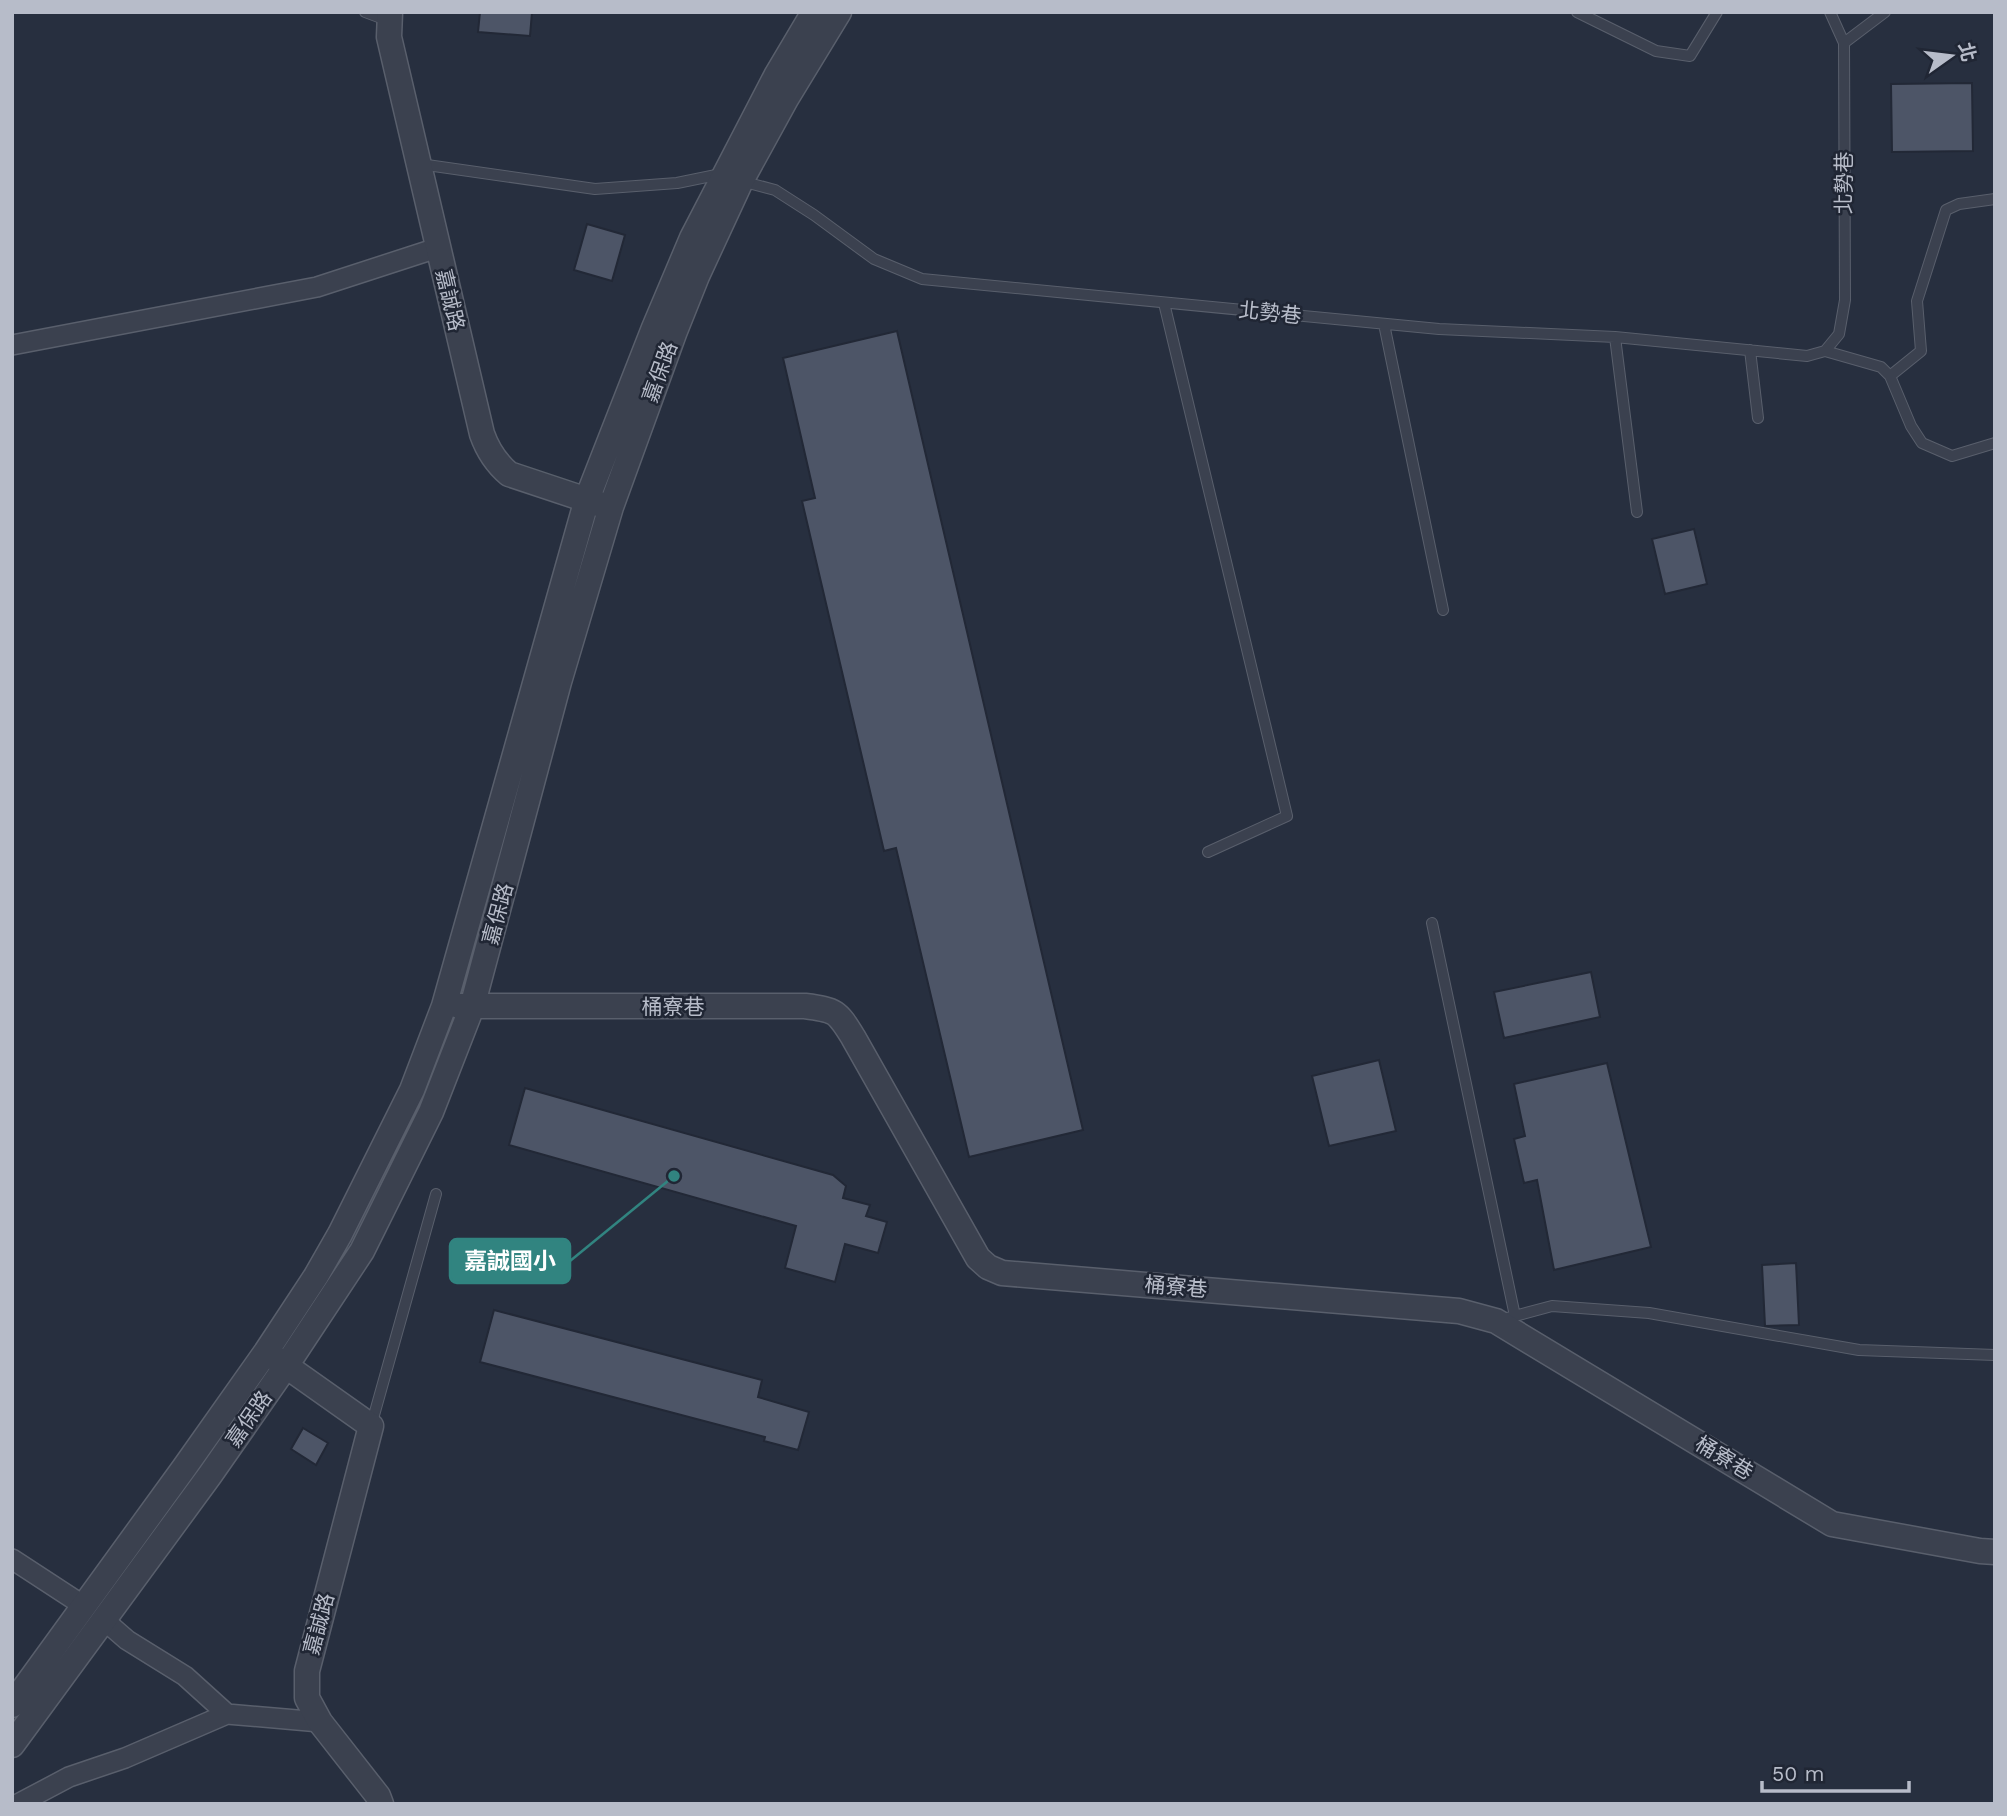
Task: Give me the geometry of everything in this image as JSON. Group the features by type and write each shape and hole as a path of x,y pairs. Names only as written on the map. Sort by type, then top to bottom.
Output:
{"street":[{"name":"嘉保路","path":"733,177 776,76 814,12"},
{"name":"嘉保路","path":"12,1745 94,1613 316,1276 363,1190 412,1090 444,1006 599,503 671,285 733,177 786,99 839,12"},
{"name":"嘉誠路","path":"390,17 389,37 417,164 487,449 498,465 509,474 599,503"},
{"path":"12,345 317,287 437,248"},
{"name":"嘉保路","path":"12,1705 94,1613 286,1366 362,1251 431,1112 472,1007 559,682 599,503"},
{"name":"桶寮巷","path":"444,1006 805,1006 830,1009 843,1021 853,1037 978,1258 988,1267 1002,1273 1459,1311 1506,1318 1832,1524 1995,1552"},
{"path":"266,1352 372,1426"},
{"name":"嘉誠路","path":"372,1426 307,1671 307,1698 320,1723 379,1796 381,1804"},
{"path":"12,1559 94,1613 127,1640 185,1676 227,1714"},
{"path":"18,1804 69,1777 125,1758 227,1714 320,1723"}],"lane":[{"path":"365,12 390,17"},
{"path":"1577,12 1656,51 1690,56 1717,12"},
{"name":"北勢巷","path":"1825,351 1839,334 1845,300 1844,43 1829,12"},
{"path":"1844,43 1885,12"},
{"path":"417,164 595,189 733,177"},
{"name":"北勢巷","path":"733,177 775,190 814,215 874,260 922,279 1438,329 1615,337 1807,356 1825,351 1881,367 1890,376"},
{"path":"1995,199 1959,204 1946,210 1917,301 1921,351 1890,376 1911,426 1922,443 1952,456 1995,443"},
{"path":"1164,303 1287,816 1208,852"},
{"path":"1384,324 1443,610"},
{"path":"1615,337 1637,512"},
{"path":"1750,350 1758,418"},
{"path":"1432,923 1506,1318 1552,1306 1649,1313 1859,1350 1995,1355"},
{"name":"嘉誠路","path":"372,1426 436,1194"}],"building":[{"path":"480,12 532,12 530,36 478,32"},
{"path":"1972,83 1973,151 1892,152 1891,84"},
{"path":"587,224 625,235 612,281 574,270"},
{"path":"897,331 1083,1130 969,1157 896,848 884,851 802,501 815,498 783,358"},
{"path":"1694,529 1707,584 1665,594 1652,539"},
{"path":"1591,972 1600,1017 1504,1038 1494,992"},
{"path":"1379,1060 1396,1131 1329,1146 1312,1076"},
{"path":"1607,1063 1651,1247 1554,1270 1537,1180 1524,1183 1514,1139 1525,1136 1514,1084"},
{"path":"525,1088 833,1175 846,1186 843,1198 870,1205 866,1216 887,1222 878,1253 845,1244 835,1282 785,1268 796,1226 509,1145"},
{"path":"1796,1263 1799,1325 1765,1326 1762,1265"},
{"path":"494,1310 762,1380 758,1397 809,1412 798,1450 764,1441 765,1437 480,1362"},
{"path":"303,1428 328,1443 316,1465 291,1449"}],"place":[{"name":"嘉誠國小","path":"674,1176"}]}
